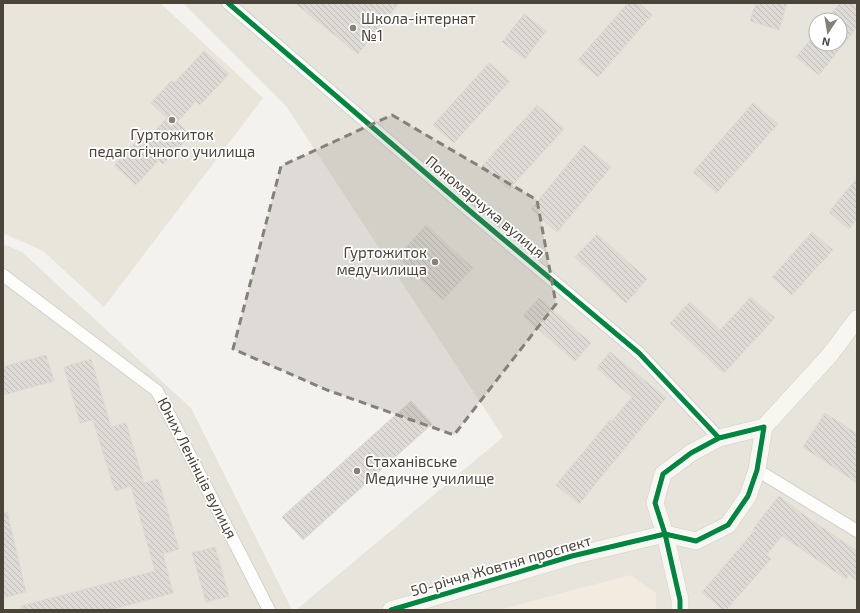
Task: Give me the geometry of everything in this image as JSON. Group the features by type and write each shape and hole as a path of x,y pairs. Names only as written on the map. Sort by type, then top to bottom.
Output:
{"street":[{"name":"Пономарчука вулиця","path":"228,3 477,217 639,353 719,438"},
{"name":"Юних Ленінців вулиця","path":"3,275 157,391 269,610"},
{"path":"665,534 696,541 728,525 748,496 757,470 764,427 829,356 857,319"},
{"path":"680,610 680,600 665,534 655,503 663,474 691,453 719,438 764,427"},
{"path":"757,470 857,531"},
{"name":"50-річчя Жовтня проспект","path":"391,610 572,556 665,534"}],"highlighted area":[{"path":"392,115 537,200 556,304 454,435 327,390 233,349 281,166"}],"shaded area":[{"path":"3,3 160,3 263,98 104,307 43,251 3,233"},
{"path":"183,3 857,3 857,610 296,610 503,437 286,106"},
{"path":"3,244 22,252 191,408 292,610 3,610"},
{"path":"630,575 656,593 656,610 499,610"}],"building":[{"name":"Школа-інтернат №1","path":"295,3 399,3 358,54"},
{"path":"628,3 639,3 652,15 598,77 578,60"},
{"path":"756,3 787,3 779,30 750,21"},
{"path":"840,3 857,3 857,27 848,38 848,12 833,12"},
{"path":"524,14 546,31 525,59 502,42"},
{"path":"808,43 808,52 837,52 819,75 796,57"},
{"name":"Гуртожиток педагогічного училища","path":"204,51 229,74 200,105 196,101 177,122 191,135 163,164 159,160 136,185 114,165 137,141 141,146 167,118 151,103 171,81 174,83"},
{"path":"489,63 510,81 454,143 433,125"},
{"path":"753,103 778,124 717,193 693,172"},
{"path":"537,105 564,129 509,189 482,166"},
{"path":"584,145 611,167 557,232 531,209"},
{"path":"857,178 857,219 849,229 829,212"},
{"name":"Гуртожиток медучилища","path":"426,225 473,268 443,300 397,257"},
{"path":"812,232 833,250 792,295 772,277"},
{"path":"597,234 647,279 626,303 575,257"},
{"path":"751,297 775,318 724,373 670,323 690,302 720,330"},
{"path":"539,298 591,343 575,361 523,316"},
{"path":"610,352 666,398 579,504 556,485 610,420 612,421 632,397 597,368"},
{"path":"46,355 54,381 3,395 3,367"},
{"path":"91,359 111,427 126,423 144,483 158,479 179,549 163,554 173,593 109,610 21,610 21,606 155,571 131,486 115,491 93,420 80,423 64,367"},
{"name":"Стаханівське Медичне училище","path":"411,401 432,424 303,540 282,517"},
{"path":"825,413 857,434 857,483 803,447"},
{"path":"779,496 808,518 857,551 857,581 849,574 846,579 782,536 766,555 771,559 726,610 723,610 702,592 755,530 753,529"},
{"path":"3,512 7,512 26,592 3,598"},
{"path":"215,547 229,596 206,602 192,553"}],"cycle path":[{"path":"228,3 471,212 639,353 719,438"},
{"path":"391,610 572,556 665,534 696,541 728,525 748,496 757,470 764,427 719,438 691,453 663,474 655,503 665,534 680,600 680,610"}],"place":[{"name":"Школа-інтернат №1","path":"353,28"},
{"name":"Гуртожиток педагогічного училища","path":"172,120"},
{"name":"Гуртожиток медучилища","path":"435,262"},
{"name":"Стаханівське Медичне училище","path":"357,471"}]}
